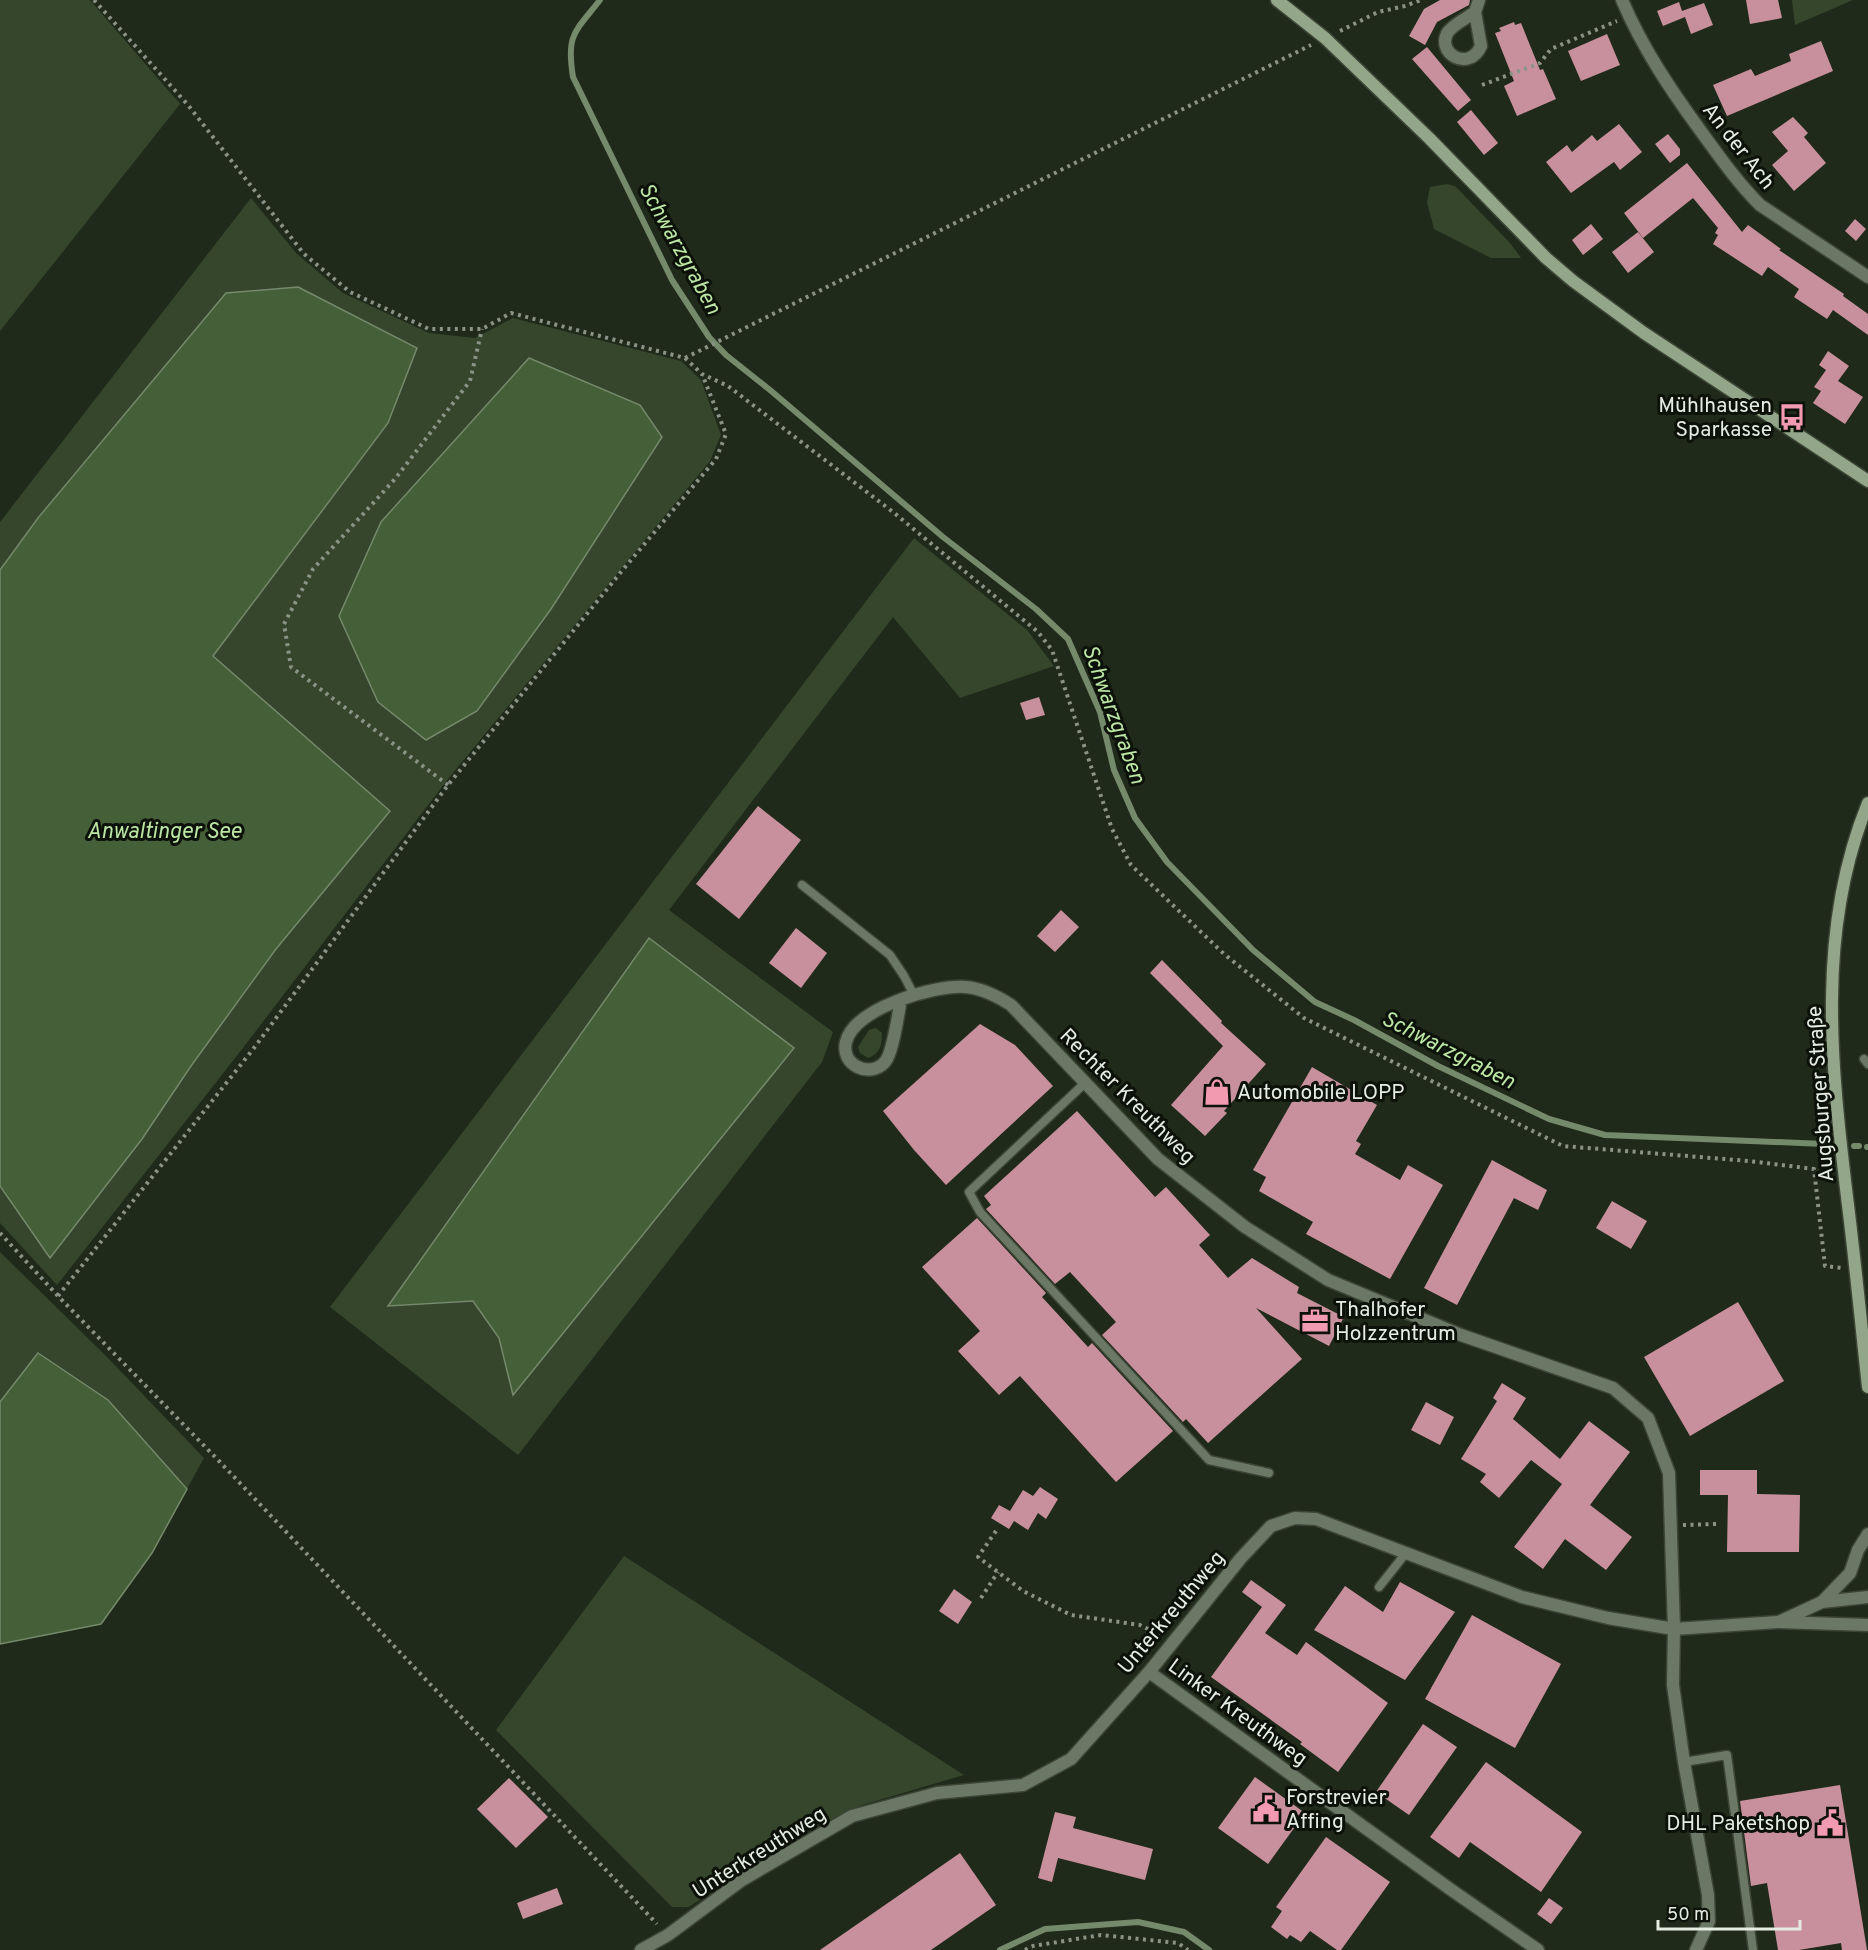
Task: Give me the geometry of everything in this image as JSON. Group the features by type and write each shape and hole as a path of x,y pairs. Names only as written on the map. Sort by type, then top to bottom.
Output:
{"main road":[{"path":"1277,0 1325,38 1429,138 1546,258 1573,281 1644,333 1868,481"},
{"name":"Augsburger Straße","path":"1868,802 1857,829 1846,870 1833,948 1831,1030 1868,1387"}],"street":[{"name":"An der Ach","path":"1622,0 1642,42 1670,88 1744,190 1760,205 1868,278"},
{"name":"Rechter Kreuthweg","path":"901,1000 889,1056 885,1062 872,1070 857,1068 847,1057 846,1042 858,1023 869,1015 901,1000 926,992 963,987 981,990 999,997 1011,1005 1158,1159 1245,1227 1328,1280 1461,1335 1613,1388 1648,1418 1669,1473 1674,1629"},
{"name":"Unterkreuthweg","path":"641,1950 668,1935 742,1880 852,1816 937,1793 1023,1785 1071,1758 1149,1672 1270,1526 1295,1518 1316,1519 1522,1597 1608,1618 1674,1629 1778,1622 1868,1625"},
{"name":"Unterkreuthweg","path":"1822,1602 1850,1573 1858,1550 1868,1534"},
{"name":"Unterkreuthweg","path":"1778,1622 1822,1602 1868,1597"},
{"path":"1674,1629 1673,1685 1684,1762 1708,1895 1709,1921 1697,1950"},
{"name":"Linker Kreuthweg","path":"1149,1672 1538,1950"}],"lane":[{"path":"802,885 890,954 914,995"},
{"path":"1085,1083 969,1192 980,1212 1209,1460 1269,1473"},
{"path":"1379,1587 1406,1554"},
{"path":"1684,1762 1727,1755 1753,1950"}],"path":[{"path":"94,0 188,105 304,254 350,292 429,329 483,329 511,313 685,358 702,374 728,386 884,505 1038,632 1052,650 1112,829 1131,864 1224,954 1304,1018 1563,1146 1814,1168 1825,1266 1856,1270"},
{"path":"685,358 1378,12 1421,0"},
{"path":"1482,85 1540,63 1551,49 1629,16"},
{"path":"448,785 291,667 284,624 313,569 395,479 470,381 483,329"},
{"path":"58,1296 254,1048 448,785 716,459 726,434 702,374"},
{"path":"0,1233 668,1935"},
{"path":"1670,1526 1716,1524"},
{"path":"996,1531 978,1557 1023,1591 1071,1615 1140,1625 1173,1642"},
{"path":"981,1598 998,1572"},
{"path":"1025,1950 1033,1946 1101,1935 1178,1943 1188,1950"}],"shaded area":[{"path":"0,0 90,0 180,104 0,331"},
{"path":"1792,0 1853,0 1795,25"},
{"path":"1447,184 1455,186 1510,243 1521,258 1491,258 1434,229 1427,202 1430,187"},
{"path":"251,198 296,253 343,293 429,333 475,338 513,318 681,361 701,380 721,435 710,461 448,779 243,1048 57,1285 0,1223 0,1186 51,1257 142,1139 191,1066 276,949 390,812 213,656 388,423 226,293 38,518 0,570 0,522","holes":["551,609 477,711 426,740"]},
{"path":"914,538 1027,630 1054,666 960,698 893,617 669,910 833,1032 822,1062 518,1455 330,1307","holes":["649,939 793,1047 513,1394 499,1338 473,1301 389,1306"]},
{"path":"876,1028 882,1033 881,1045 875,1054 868,1058 860,1053 858,1047 869,1030"},
{"path":"0,1252 107,1357 204,1458 187,1489 108,1400 39,1354 0,1402"},
{"path":"624,1556 964,1775 862,1805 779,1844 689,1907 672,1907 496,1730"}],"water":[{"name":"Anwaltinger See","path":"298,287 417,348 388,423 213,656 390,811 276,949 191,1066 142,1139 50,1258 0,1186 0,570 38,518 226,293"},
{"path":"529,358 640,405 662,437 551,609 477,711 426,740 378,702 339,616 381,522"},
{"path":"649,938 794,1048 513,1395 499,1338 473,1301 388,1306"},
{"path":"38,1353 108,1400 187,1489 152,1553 101,1624 0,1644 0,1402"}],"building":[{"path":"1440,0 1470,0 1469,5 1437,22 1425,45 1409,36 1424,9"},
{"path":"1746,0 1778,0 1782,18 1750,24"},
{"path":"1679,2 1682,11 1704,3 1713,25 1691,34 1685,17 1663,26 1657,11"},
{"path":"1514,22 1515,25 1521,23 1540,70 1543,69 1556,99 1517,116 1504,86 1514,81 1495,33 1501,31 1499,28"},
{"path":"1607,34 1620,65 1581,81 1568,51"},
{"path":"1821,41 1833,71 1727,116 1713,85 1751,69 1755,76 1791,61 1789,54"},
{"path":"1427,47 1471,100 1458,111 1412,59"},
{"path":"1471,110 1498,143 1484,155 1457,122"},
{"path":"1793,117 1808,133 1804,137 1826,163 1794,191 1772,165 1788,151 1772,132"},
{"path":"1619,124 1642,152 1620,170 1614,162 1571,193 1546,162 1567,145 1572,152 1592,135 1597,141"},
{"path":"1668,134 1680,149 1680,155 1670,163 1655,144"},
{"path":"1687,163 1742,232 1748,225 1868,314 1868,335 1833,310 1827,319 1794,297 1799,289 1768,267 1762,276 1713,244 1718,235 1715,233 1718,228 1693,198 1643,238 1624,213"},
{"path":"1855,219 1866,229 1856,241 1845,231"},
{"path":"1591,224 1603,239 1583,255 1572,240"},
{"path":"1638,232 1654,252 1628,273 1612,252"},
{"path":"1828,351 1849,366 1838,381 1863,397 1845,424 1813,403 1821,391 1814,387 1826,370 1819,365"},
{"path":"1039,697 1045,715 1026,720 1020,703"},
{"path":"758,806 801,840 739,919 696,884"},
{"path":"1061,910 1079,927 1055,952 1037,936"},
{"path":"796,928 827,953 801,988 769,963"},
{"path":"1162,960 1222,1021 1221,1023 1266,1064 1224,1111 1227,1113 1205,1136 1171,1105 1223,1046 1150,973"},
{"path":"980,1024 1015,1045 1053,1086 946,1185 883,1111"},
{"path":"1312,1067 1377,1105 1356,1141 1361,1144 1355,1154 1400,1180 1408,1165 1443,1185 1390,1279 1306,1234 1313,1222 1259,1191 1266,1177 1253,1170"},
{"path":"1077,1111 1155,1197 1166,1187 1210,1235 1199,1245 1228,1278 1252,1258 1299,1287 1297,1293 1344,1317 1329,1346 1256,1308 1302,1359 1208,1443 1186,1419 1183,1422 1102,1335 1116,1322 1070,1272 1055,1284 986,1209 991,1205 984,1196"},
{"path":"1492,1160 1547,1190 1538,1210 1514,1198 1457,1305 1424,1288"},
{"path":"1612,1201 1647,1221 1631,1249 1596,1228"},
{"path":"977,1218 1046,1293 1042,1297 1088,1347 1092,1343 1173,1431 1116,1482 1020,1376 999,1395 958,1351 980,1331 922,1267"},
{"path":"1738,1302 1784,1381 1690,1436 1644,1357"},
{"path":"1502,1383 1526,1398 1513,1419 1560,1459 1589,1421 1630,1452 1590,1505 1632,1537 1606,1570 1565,1539 1543,1569 1514,1547 1562,1484 1531,1460 1499,1498 1480,1482 1486,1474 1461,1459 1497,1401 1493,1398"},
{"path":"1426,1402 1454,1417 1440,1445 1411,1430"},
{"path":"1700,1470 1757,1470 1757,1494 1800,1495 1799,1552 1727,1552 1728,1495 1700,1495"},
{"path":"1040,1487 1058,1499 1046,1519 1038,1513 1028,1530 1014,1521 1009,1529 991,1518 999,1505 1010,1511 1023,1490 1033,1496"},
{"path":"1251,1580 1286,1605 1265,1633 1297,1655 1306,1642 1388,1703 1338,1772 1300,1744 1302,1742 1211,1677 1262,1607 1242,1592"},
{"path":"1400,1582 1455,1612 1405,1680 1314,1630 1345,1586 1383,1612"},
{"path":"954,1589 972,1602 958,1624 939,1611"},
{"path":"1472,1615 1561,1664 1515,1748 1425,1699"},
{"path":"1423,1724 1457,1747 1409,1815 1376,1792"},
{"path":"1486,1762 1582,1832 1541,1892 1470,1842 1459,1858 1430,1837"},
{"path":"1255,1777 1305,1813 1268,1864 1218,1828"},
{"path":"509,1778 548,1817 516,1848 477,1809"},
{"path":"1840,1785 1867,1950 1842,1950 1841,1943 1799,1950 1778,1950 1767,1883 1751,1886 1740,1801"},
{"path":"1055,1812 1076,1817 1073,1828 1153,1849 1145,1880 1058,1858 1052,1882 1038,1878"},
{"path":"1326,1837 1390,1882 1341,1950 1337,1950 1310,1931 1301,1942 1290,1935 1287,1939 1271,1927 1282,1911 1276,1907"},
{"path":"960,1853 996,1905 931,1950 820,1950"},
{"path":"557,1888 563,1904 523,1919 517,1903"},
{"path":"1549,1898 1563,1908 1551,1924 1537,1914"}],"waterway":[{"name":"Schwarzgraben","path":"600,0 574,34 571,51 573,77 672,280 709,337 726,355 943,537 1036,609 1068,639 1100,712 1114,770 1135,818 1167,862 1253,950 1315,1002 1354,1020 1438,1066 1549,1119 1605,1135 1824,1144"},
{"name":"Schwarzgraben","path":"1854,1146 1859,1146"},
{"path":"1000,1950 1045,1929 1138,1922 1184,1932 1209,1950"}],"place":[{"name":"Mühlhausen Sparkasse","path":"1792,417"},
{"name":"Automobile LOPP","path":"1217,1092"},
{"name":"Thalhofer Holzzentrum","path":"1315,1321"},
{"name":"Forstrevier Affing","path":"1266,1809"},
{"name":"DHL Paketshop","path":"1830,1823"}]}
